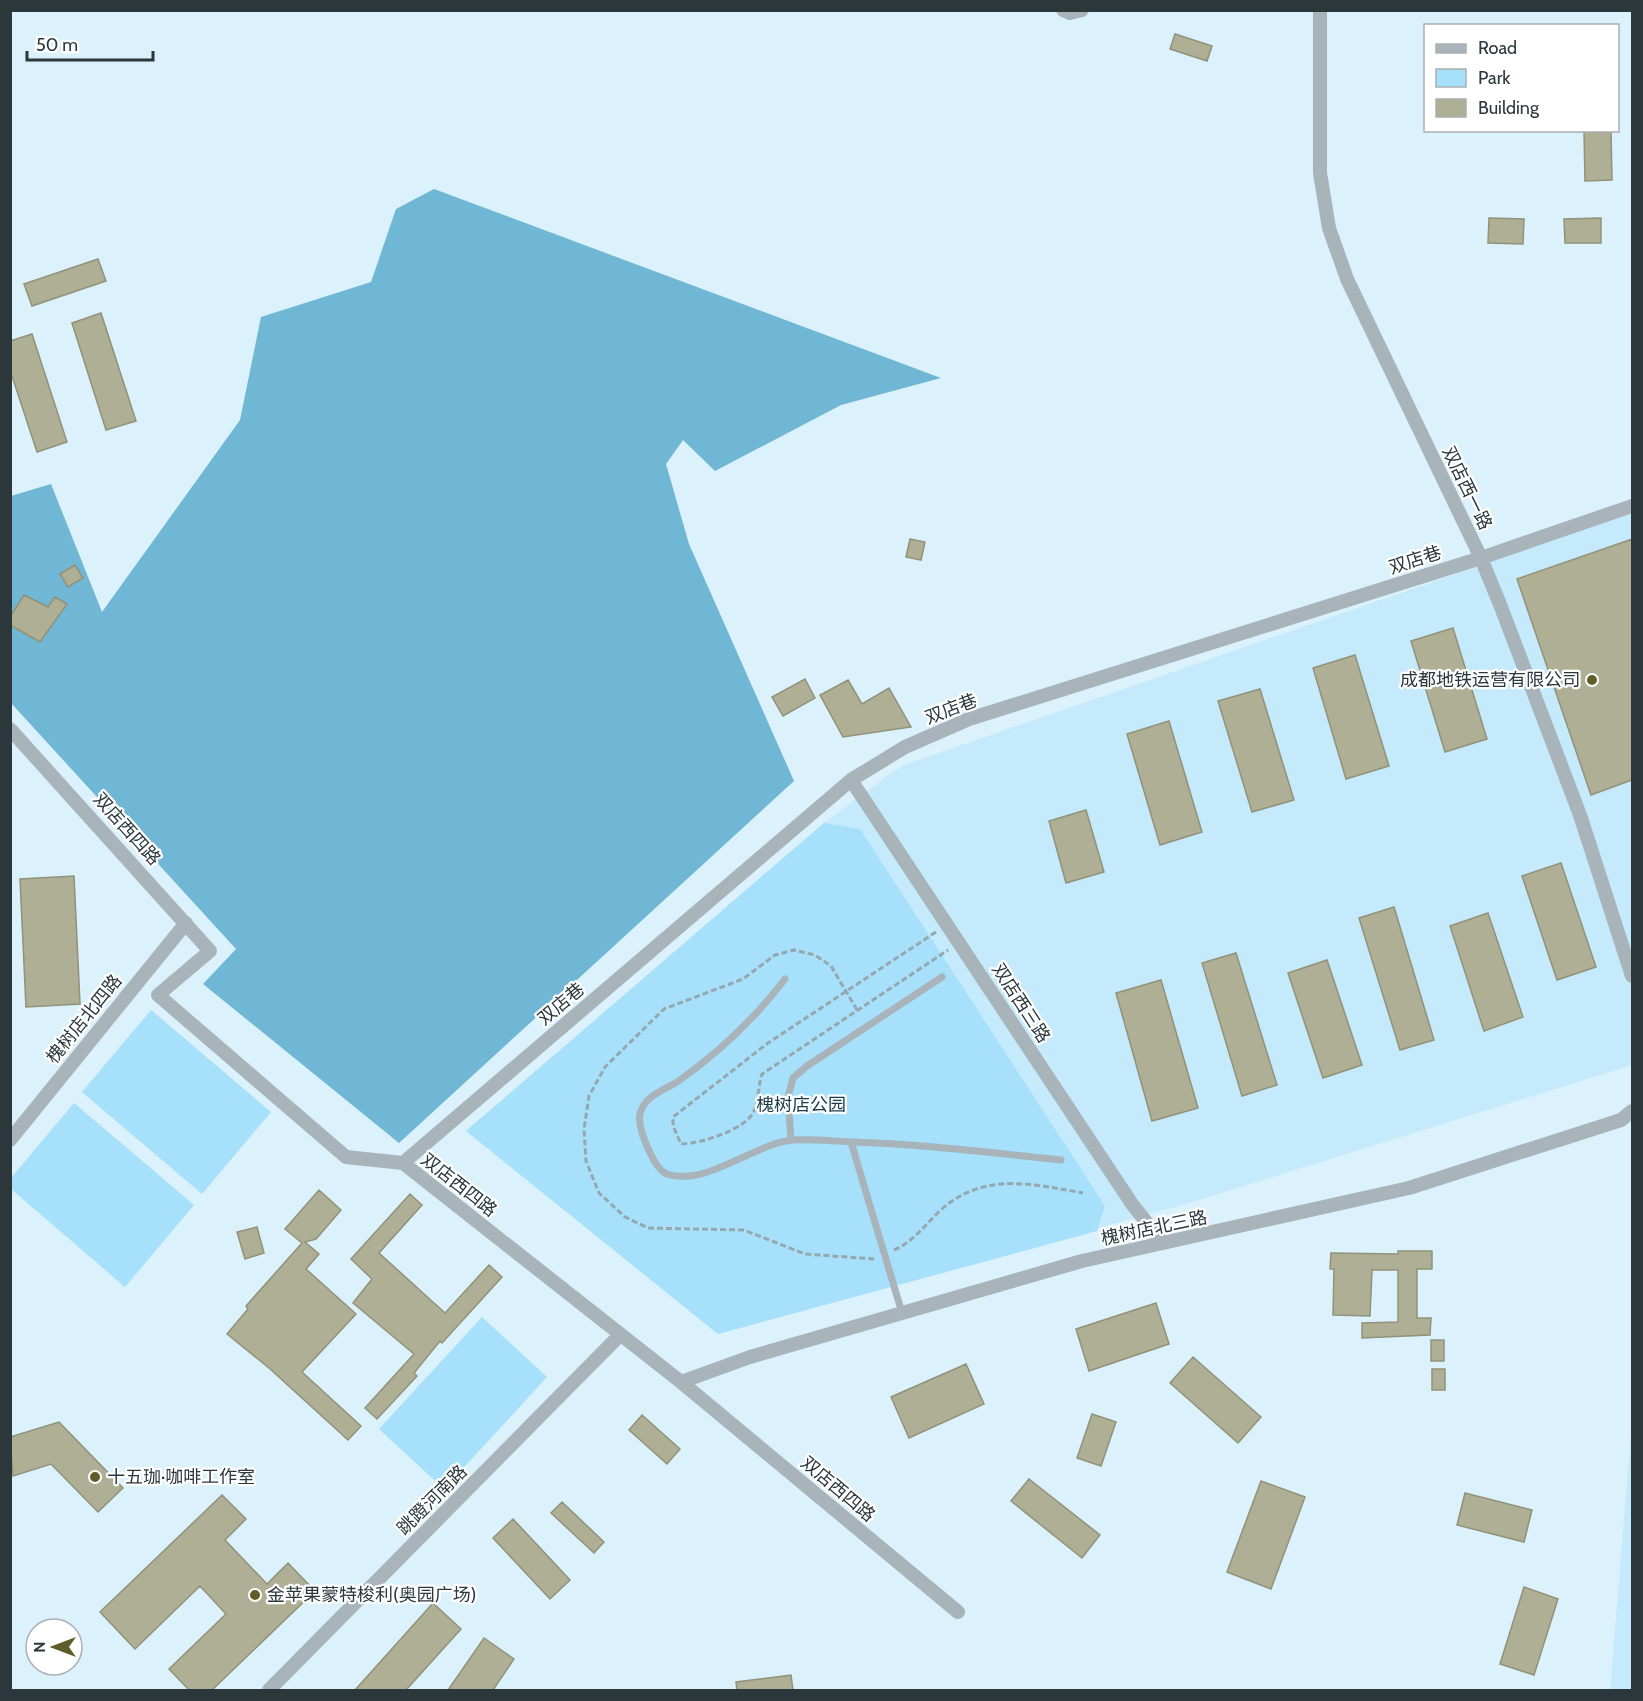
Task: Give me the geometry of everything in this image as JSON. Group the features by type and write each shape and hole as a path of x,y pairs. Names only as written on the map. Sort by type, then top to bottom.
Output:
{"street":[{"path":"1063,10 1070,14 1082,10"},
{"name":"双店西一路","path":"1320,10 1320,173 1329,228 1347,279 1481,558 1580,815 1632,975"},
{"name":"双店巷","path":"403,1163 851,780 905,747 969,719 1481,558 1632,506"},
{"name":"双店西四路","path":"10,729 210,951 158,995 346,1156 403,1163 681,1382 958,1612"},
{"name":"双店西三路","path":"851,780 1132,1204 1163,1243"},
{"name":"槐树店北四路","path":"10,1140 186,923"},
{"name":"槐树店北三路","path":"681,1382 750,1357 1082,1261 1409,1188 1621,1120 1632,1111"},
{"name":"跳蹬河南路","path":"269,1690 620,1335"}],"lane":[{"path":"791,1140 788,1097 792,1078 942,977"},
{"path":"785,979 770,998 729,1039 679,1081 645,1102 639,1115 641,1130 656,1166 666,1173 682,1176 701,1173 791,1140 900,1143 1061,1160"},
{"path":"851,1142 902,1313"}],"path":[{"path":"948,925 768,1043 673,1117 676,1137 681,1144 690,1144 721,1134 747,1121 754,1112 762,1074 959,942"}],"shaded area":[{"path":"434,189 941,378 841,405 715,471 683,440 666,464 689,544 794,781 399,1143 203,984 236,949 11,703 11,496 51,484 102,612 240,420 261,317 371,282 396,209"},
{"path":"1632,513 1632,1065 1189,1203 718,1334 466,1131 824,823 901,766"},
{"path":"1632,1422 1632,1690 1610,1690"}],"green space":[{"name":"槐树店公园","path":"824,823 860,829 1105,1206 1097,1231 718,1334 466,1131"},
{"path":"151,1010 271,1112 202,1194 82,1092"},
{"path":"74,1103 194,1205 125,1287 11,1189 11,1178"},
{"path":"482,1317 547,1377 444,1489 379,1429"}],"building":[{"path":"1175,34 1212,46 1207,61 1170,49"},
{"path":"1584,132 1611,132 1612,180 1585,181"},
{"path":"1489,218 1524,219 1523,244 1488,243"},
{"path":"1601,218 1601,243 1565,243 1564,219"},
{"path":"98,259 106,281 32,306 24,284"},
{"path":"101,313 136,421 106,430 72,323"},
{"path":"32,334 67,442 37,452 10,370 10,341"},
{"path":"910,539 925,542 921,560 906,557"},
{"name":"成都地铁运营有限公司","path":"1632,539 1632,780 1591,795 1517,579"},
{"path":"75,565 83,578 68,587 60,574"},
{"path":"24,595 48,607 55,597 67,604 40,642 10,625 10,617"},
{"path":"1453,628 1487,739 1445,752 1411,641"},
{"path":"1355,655 1389,766 1346,779 1313,668"},
{"path":"805,679 815,698 783,716 772,697"},
{"path":"848,680 862,704 889,688 911,727 843,737 820,695"},
{"path":"1260,689 1294,800 1252,812 1218,701"},
{"path":"1169,721 1202,832 1160,845 1127,734"},
{"path":"1086,810 1104,872 1066,883 1049,821"},
{"path":"1561,863 1596,967 1557,980 1522,876"},
{"path":"74,876 80,1004 26,1007 20,879"},
{"path":"1394,907 1434,1040 1400,1050 1359,918"},
{"path":"1488,913 1523,1017 1484,1031 1450,926"},
{"path":"1236,953 1277,1085 1242,1096 1202,963"},
{"path":"1327,960 1362,1065 1323,1078 1288,973"},
{"path":"1161,980 1198,1108 1152,1121 1116,993"},
{"path":"319,1190 341,1210 316,1239 305,1242 319,1254 306,1269 356,1314 302,1372 361,1426 348,1440 269,1368 227,1334 248,1309 246,1306 302,1243 285,1229"},
{"path":"410,1194 422,1205 379,1253 445,1313 489,1265 502,1277 442,1343 440,1341 414,1373 417,1376 377,1419 365,1408 414,1354 353,1303 372,1279 351,1259"},
{"path":"257,1227 264,1253 245,1259 237,1232"},
{"path":"1398,1251 1432,1251 1432,1269 1417,1269 1417,1318 1431,1318 1430,1335 1362,1338 1362,1323 1398,1322 1398,1270 1372,1270 1370,1316 1333,1315 1334,1269 1330,1269 1331,1253 1398,1254"},
{"path":"1156,1303 1169,1344 1089,1371 1076,1329"},
{"path":"1431,1340 1444,1340 1444,1361 1431,1361"},
{"path":"1193,1357 1261,1417 1238,1443 1170,1383"},
{"path":"966,1364 984,1404 909,1438 891,1397"},
{"path":"1432,1369 1445,1369 1445,1390 1432,1390"},
{"path":"1092,1414 1116,1422 1101,1466 1077,1458"},
{"path":"642,1415 680,1449 667,1464 629,1430"},
{"path":"59,1422 123,1488 98,1512 51,1464 13,1476 10,1437"},
{"path":"1029,1479 1100,1535 1082,1558 1011,1501"},
{"path":"1261,1481 1305,1497 1271,1589 1227,1572"},
{"path":"1465,1493 1532,1510 1524,1542 1457,1525"},
{"path":"222,1495 246,1519 225,1540 267,1584 288,1563 315,1591 212,1690 189,1690 169,1669 226,1614 200,1586 135,1649 100,1612"},
{"path":"562,1502 604,1542 594,1553 551,1513"},
{"path":"513,1519 570,1580 550,1599 493,1538"},
{"path":"1524,1587 1558,1599 1534,1675 1500,1664"},
{"path":"433,1603 461,1629 406,1690 355,1690"},
{"path":"484,1638 514,1659 493,1690 448,1690"},
{"path":"791,1675 793,1690 737,1690 736,1682"}],"place":[{"name":"成都地铁运营有限公司","path":"1592,680"},
{"name":"十五珈·咖啡工作室","path":"95,1477"},
{"name":"金苹果蒙特梭利(奥园广场)","path":"255,1595"}]}
